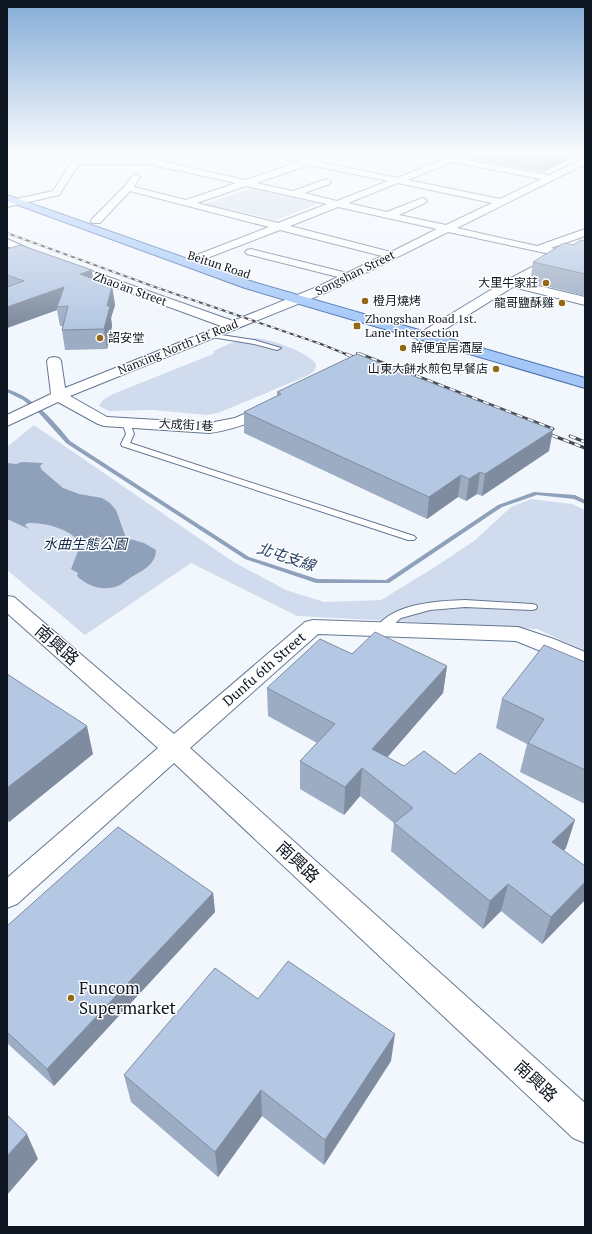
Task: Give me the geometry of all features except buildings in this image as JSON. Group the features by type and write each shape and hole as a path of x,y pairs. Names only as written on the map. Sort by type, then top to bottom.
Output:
{"main road":[{"name":"Beitun Road","path":"38,212 212,273 298,300 429,333"},
{"name":"Beitun Road","path":"69,212 232,270 312,294 429,333"},
{"path":"429,333 585,370"},
{"path":"429,333 585,383"}],"street":[{"path":"96,221 105,212"},
{"path":"221,212 391,255"},
{"path":"198,258 320,212"},
{"path":"374,212 538,249 585,257"},
{"path":"390,215 398,212"},
{"name":"Songshan Street","path":"298,300 481,212"},
{"path":"538,249 585,232"},
{"name":"Zhao'an Street","path":"7,242 232,325"},
{"path":"251,252 346,276"},
{"path":"429,333 511,283 565,253"},
{"path":"511,283 585,301"},
{"name":"Nanxing North 1st Road","path":"10,419 58,396 232,325 298,300"},
{"path":"54,361 58,384 58,396"},
{"name":"大成街1巷","path":"58,396 104,422 126,422 209,428 238,424 279,403"},
{"name":"南興路","path":"12,614 174,748 585,1126"},
{"name":"Dunfu 6th Street","path":"7,895 314,627 382,628 518,634 546,644 585,662"}],"lane":[{"path":"208,335 254,342 277,348"},
{"path":"126,422 130,434 125,444 411,538"},
{"path":"382,628 398,615 424,608 467,604 532,607"}],"green space":[{"path":"239,212 298,212 276,220"},
{"path":"256,338 279,344 305,355 312,359 316,364 315,370 309,375 218,413 207,415 153,410 109,411 99,406 103,400 113,394 213,354 214,351 229,344 245,339"},
{"name":"水曲生態公園","path":"34,425 232,561 286,590 324,602 381,600 474,541 511,507 531,499 572,504 585,510 585,651 537,629 297,616 191,563 85,635 7,570 7,447"}],"shaded area":[{"path":"22,462 43,463 40,466 42,470 63,488 79,494 102,498 110,503 116,510 126,538 144,543 156,550 156,555 152,562 120,585 114,587 103,588 91,586 81,580 77,576 78,573 71,569 80,546 80,543 75,538 57,527 28,523 25,525 29,529 7,519 7,463 16,464"}],"waterway":[{"name":"北屯支線","path":"7,390 33,405 48,419 68,442 247,558 316,581 387,582 500,506 536,493 575,497 585,502"}],"railway":[{"path":"7,233 155,287 321,344 348,355"},
{"path":"357,353 362,355"},
{"path":"346,354 363,361"},
{"path":"360,354 553,429"},
{"path":"541,431 585,448"},
{"path":"570,436 585,442"}],"place":[{"name":"大里牛家莊","path":"546,283"},
{"name":"橙月燒烤","path":"365,301"},
{"name":"龍哥鹽酥雞","path":"562,303"},
{"name":"Zhongshan Road 1st. Lane Intersection","path":"357,326"},
{"name":"詔安堂","path":"100,338"},
{"name":"醉便宜居酒屋","path":"403,348"},
{"name":"山東大餅水煎包早餐店","path":"496,369"},
{"name":"Funcom Supermarket","path":"71,998"}]}
